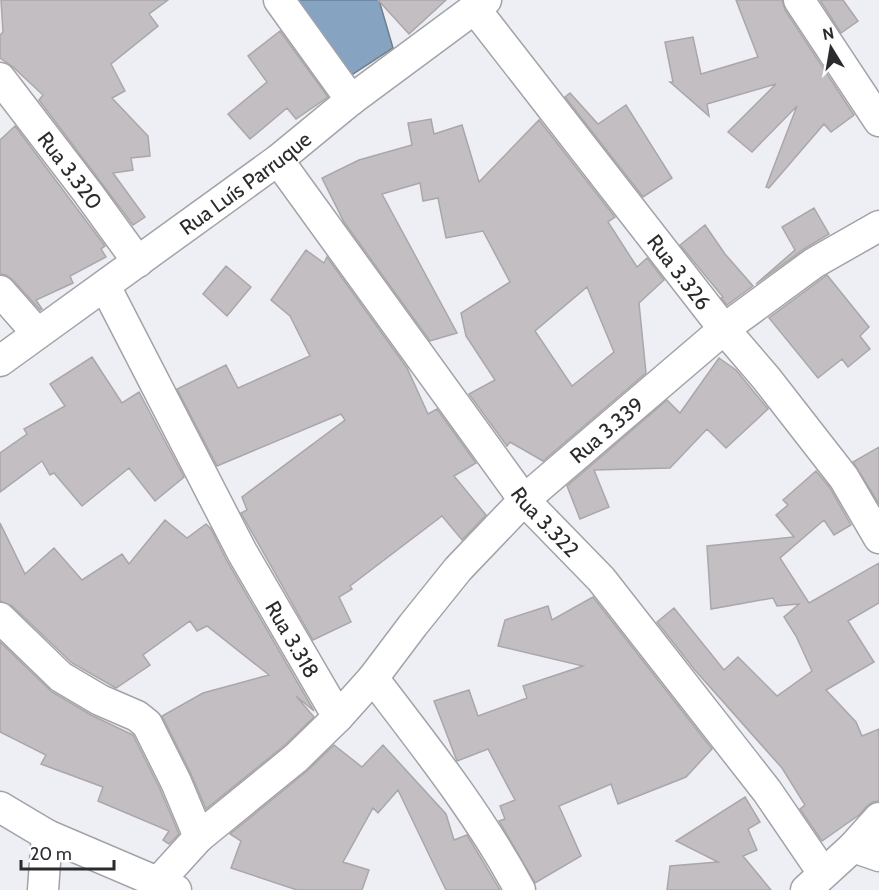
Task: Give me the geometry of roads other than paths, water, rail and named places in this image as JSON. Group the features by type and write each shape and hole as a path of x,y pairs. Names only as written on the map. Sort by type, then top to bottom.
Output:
{"street":[{"path":"279,0 351,100"},
{"path":"799,0 879,122"},
{"name":"Rua Luís Parruque","path":"0,361 278,160 351,100 480,4"},
{"name":"Rua 3.326","path":"480,4 724,329 766,378 844,478 879,538"},
{"name":"Rua 3.320","path":"0,78 138,262"},
{"name":"Rua 3.322","path":"278,160 524,501 608,588 767,791 814,881"},
{"name":"Rua 3.339","path":"373,678 412,624 458,569 524,501 724,329 814,263 879,226"},
{"name":"Rua 3.318","path":"105,286 242,552 338,717"},
{"path":"0,291 37,333"},
{"path":"0,618 61,677 100,700 137,716 147,724 176,782 199,837"},
{"path":"0,807 47,836 167,886 199,837 296,758 338,717 373,678 464,798 520,890"},
{"path":"814,881 866,852 879,818"},
{"path":"43,890 47,836"}],"water":[{"path":"295,0 379,0 393,48 347,78"}]}
